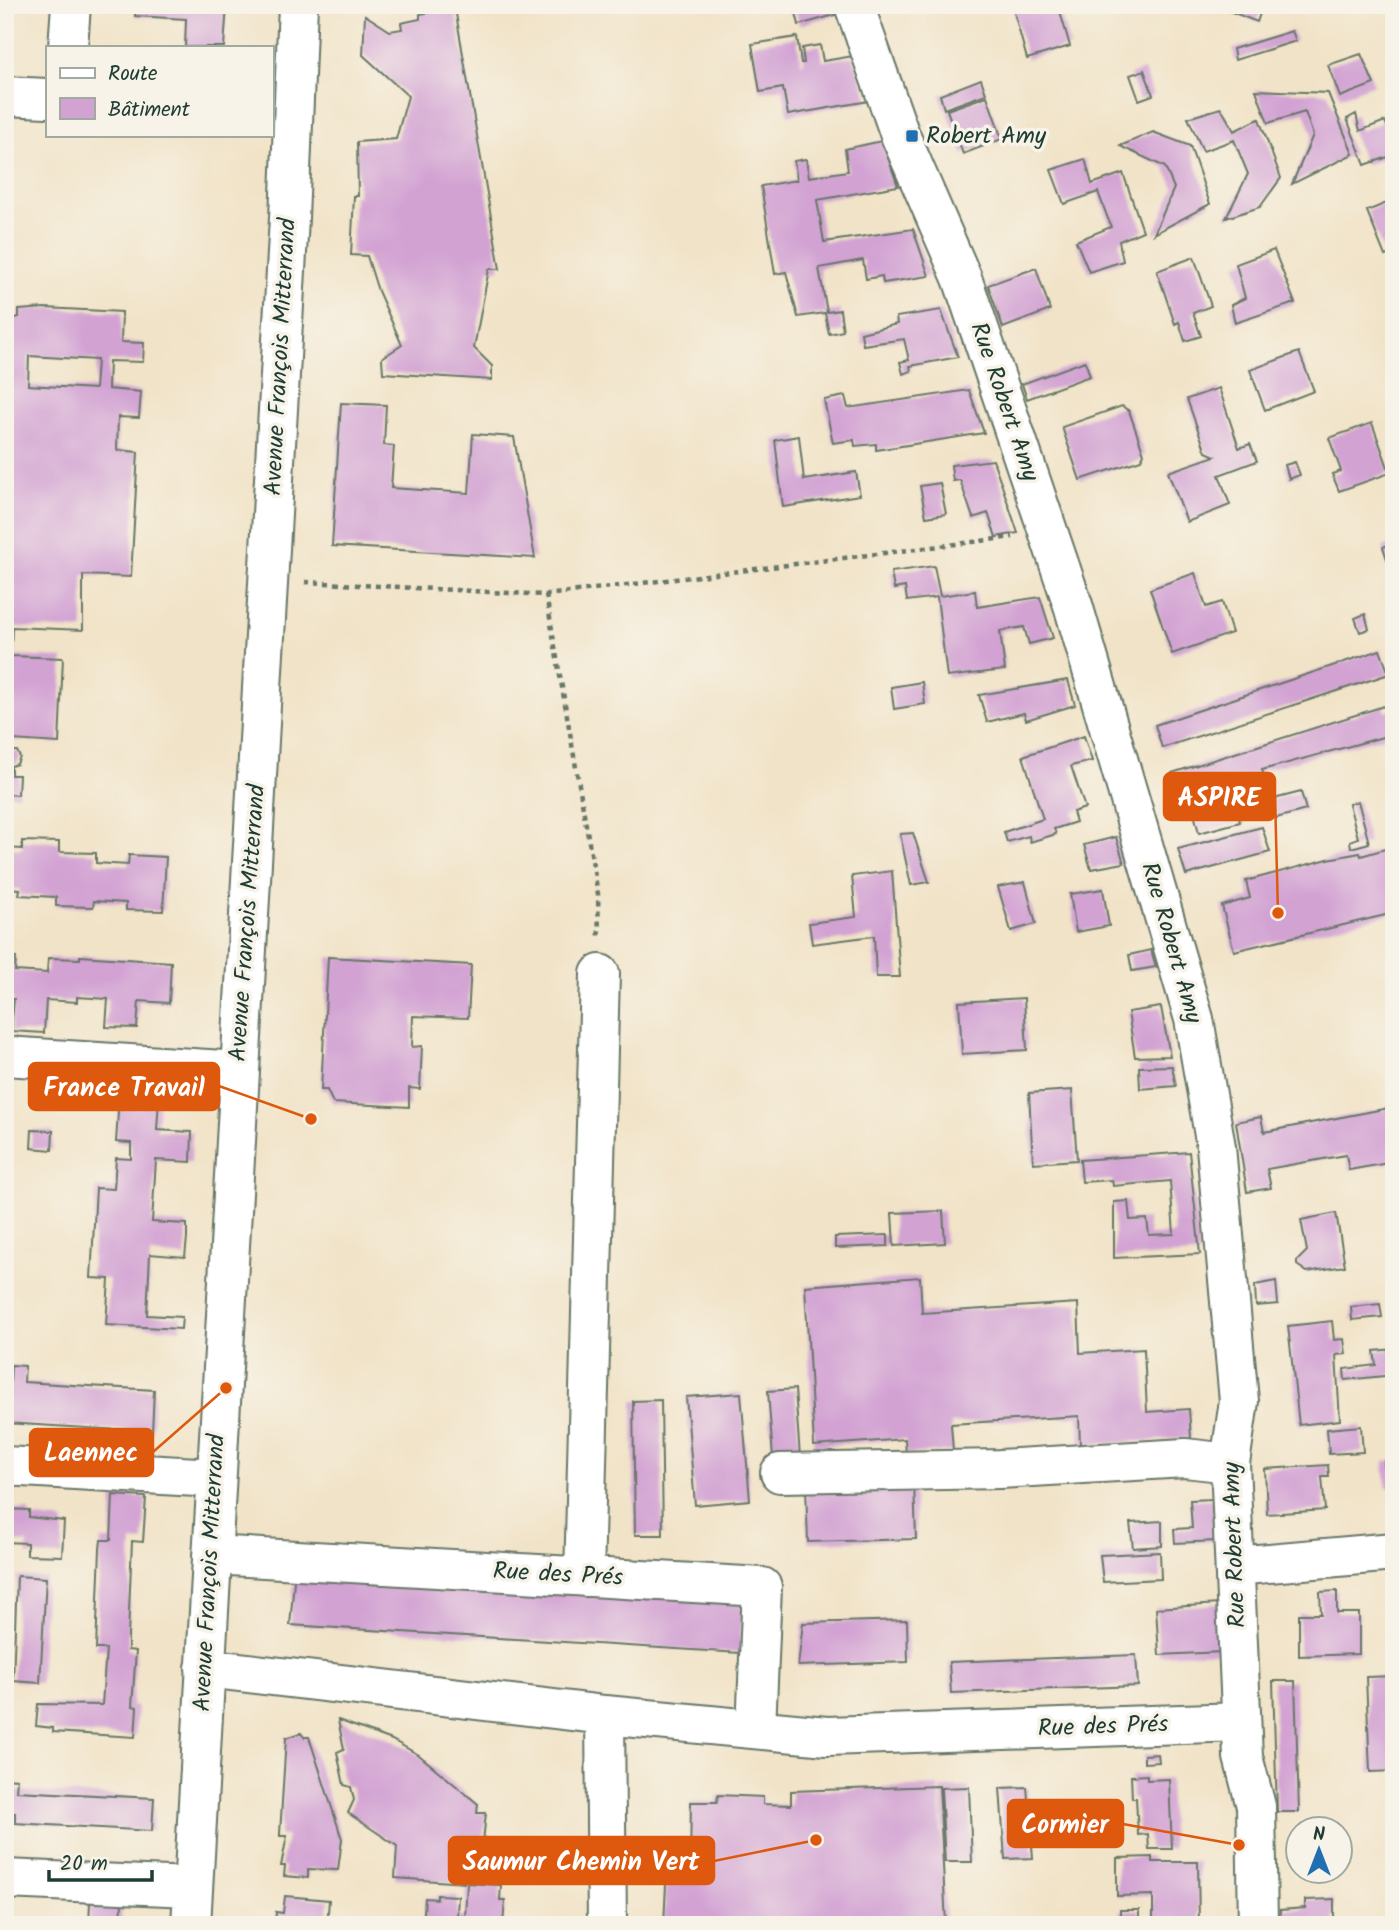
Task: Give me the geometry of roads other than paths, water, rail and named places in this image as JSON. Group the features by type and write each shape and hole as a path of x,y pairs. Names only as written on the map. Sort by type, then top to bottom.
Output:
{"street":[{"path":"68,46 71,5"},
{"name":"Avenue François Mitterrand","path":"191,1925 191,1887 299,45 298,5"},
{"name":"Rue Robert Amy","path":"854,5 900,135 962,278 1048,532 1077,619 1194,1019 1216,1147 1239,1401 1230,1463 1243,1757 1256,1806 1258,1925"},
{"path":"5,96 46,98"},
{"path":"584,1577 600,974"},
{"path":"5,1056 239,1070"},
{"path":"780,1473 1000,1469 1185,1458 1230,1463"},
{"path":"5,1466 215,1478"},
{"path":"1236,1566 1394,1552"},
{"name":"Rue des Prés","path":"212,1555 762,1587 755,1729"},
{"name":"Rue des Prés","path":"205,1668 605,1716 827,1736 1241,1722"},
{"path":"605,1716 607,1925"},
{"path":"5,1879 191,1887"}],"place":[{"name":"Robert Amy","path":"912,136"},
{"name":"ASPIRE","path":"1278,913"},
{"name":"France Travail","path":"311,1119"},
{"name":"Laennec","path":"226,1388"},
{"name":"Saumur Chemin Vert","path":"816,1840"},
{"name":"Cormier","path":"1239,1845"}]}
